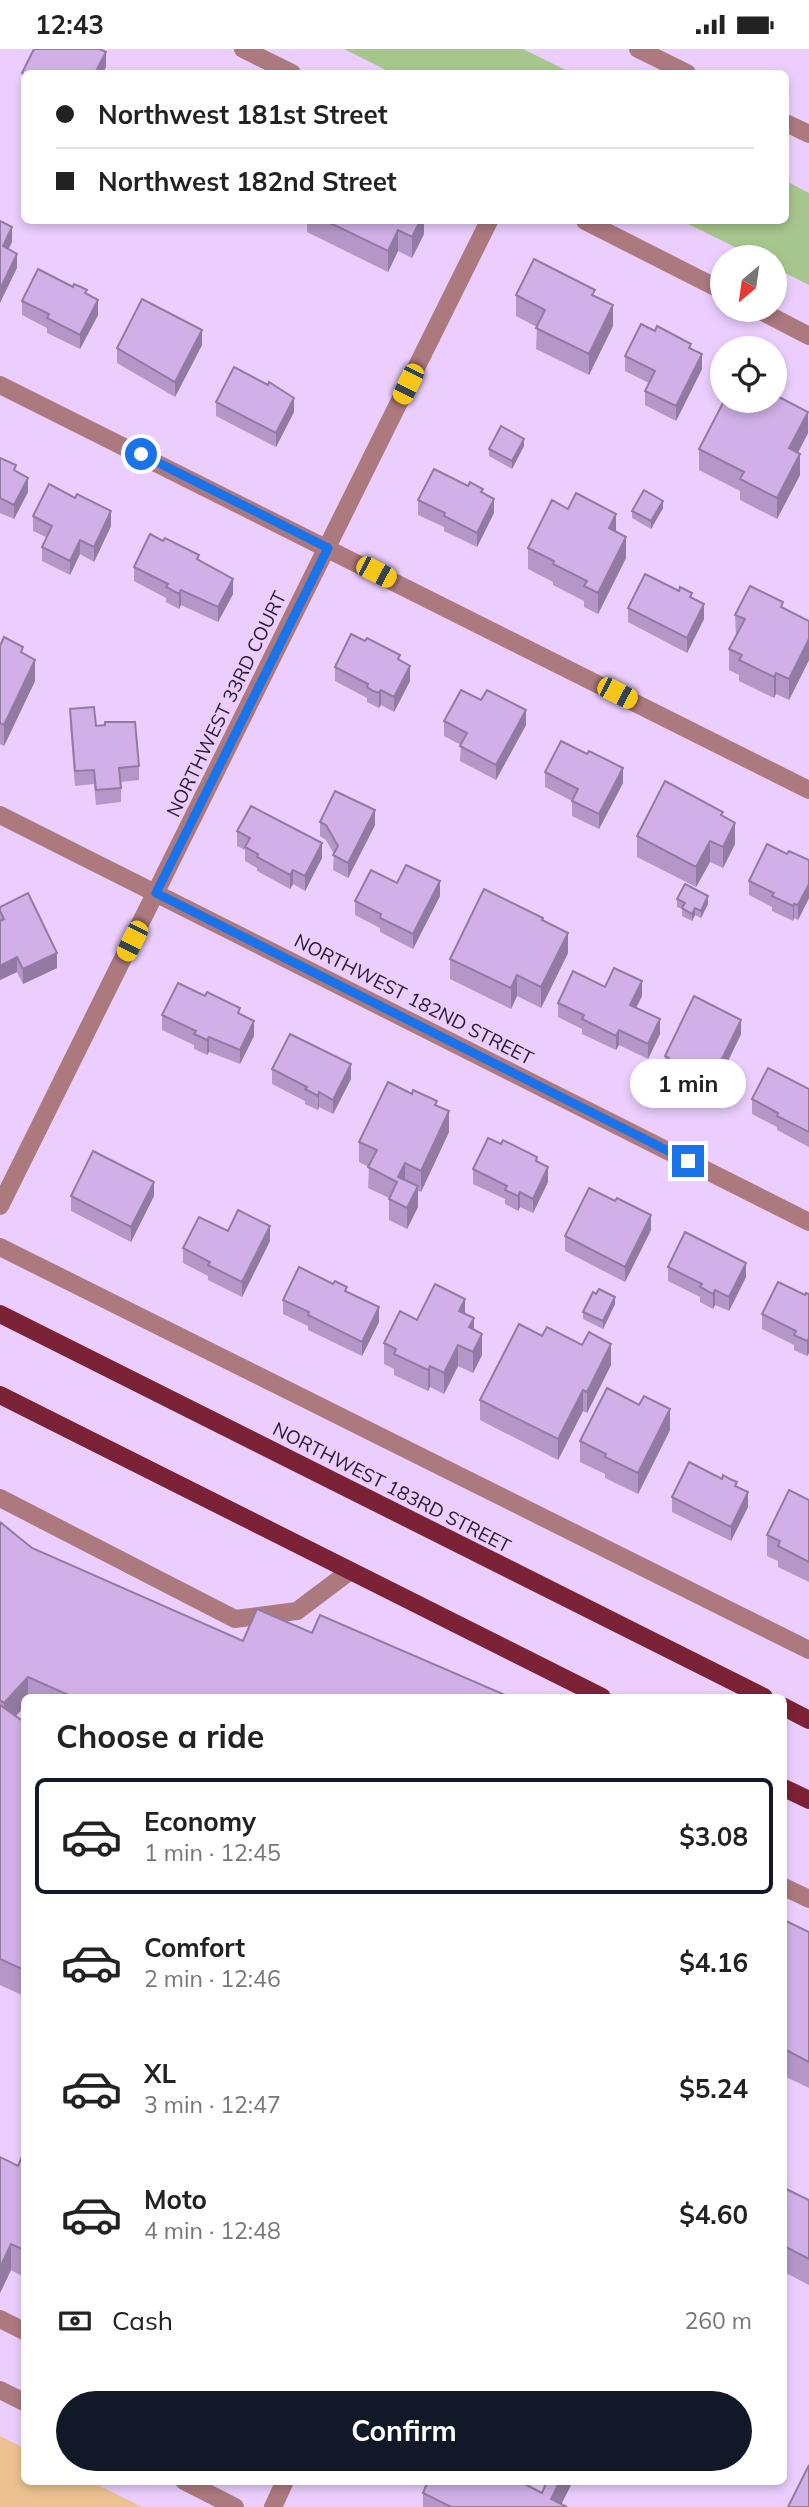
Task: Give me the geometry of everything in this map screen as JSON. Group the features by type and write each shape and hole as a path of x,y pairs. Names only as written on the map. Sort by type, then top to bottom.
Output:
{"main road":[{"name":"NORTHWEST 183RD STREET","path":"0,1314 758,1694"},
{"path":"0,1395 596,1694"},
{"path":"787,1709 809,1720"},
{"path":"787,1789 809,1800"}],"street":[{"path":"243,49 286,70"},
{"path":"638,49 681,70"},
{"path":"789,124 809,134"},
{"name":"NORTHWEST 33RD COURT","path":"0,1206 488,224"},
{"path":"591,224 710,284"},
{"path":"782,322 809,336"},
{"path":"0,384 809,790"},
{"name":"NORTHWEST 182ND STREET","path":"0,815 809,1221"},
{"path":"0,1247 809,1650"},
{"path":"0,1498 235,1619 297,1611 350,1571"},
{"path":"787,1888 809,1899"},
{"path":"0,2319 21,2330"},
{"path":"0,2389 21,2400"},
{"path":"192,2485 234,2507"},
{"path":"273,2507 283,2485"}],"shaded area":[{"path":"344,49 523,49 566,70 386,70"},
{"path":"789,183 809,193 809,285 788,274 788,245 731,245 688,224 789,224"},
{"path":"0,2436 21,2446 21,2485 98,2485 142,2507 0,2507"}],"building":[{"path":"34,49 100,49 106,52 97,70 24,70"},
{"path":"0,221 12,227 3,246 17,254 0,289"},
{"path":"332,224 418,224 412,237 398,230 388,251"},
{"path":"534,259 595,290 592,295 613,305 589,354 536,328 545,310 516,295"},
{"path":"38,269 73,287 74,284 87,290 85,293 98,300 80,335 47,318 49,314 22,301"},
{"path":"142,299 202,330 175,382 117,348"},
{"path":"641,324 655,331 657,326 691,344 689,348 702,354 676,406 645,391 655,371 625,356"},
{"path":"234,367 268,385 269,382 294,398 276,433 216,402"},
{"path":"787,401 808,412 789,448 800,454 777,498 740,479 744,472 699,449 718,413 787,413"},
{"path":"501,426 524,439 512,461 489,449"},
{"path":"0,458 16,465 14,470 28,478 14,505 0,498"},
{"path":"434,469 468,486 470,482 494,499 477,533 418,500"},
{"path":"49,484 75,498 77,494 111,511 94,547 80,540 70,561 42,547 52,526 33,516"},
{"path":"644,490 663,501 651,521 632,511"},
{"path":"576,493 616,514 609,528 626,537 598,593 584,586 587,581 528,548 552,500 568,509"},
{"path":"150,534 163,541 165,538 199,555 197,559 233,579 218,607 181,590 179,594 166,587 168,584 134,567"},
{"path":"645,574 679,591 680,587 692,593 690,597 704,604 687,638 628,608"},
{"path":"750,586 783,602 781,607 809,621 809,639 789,679 776,673 774,677 739,660 742,655 729,649 745,619 735,615"},
{"path":"351,634 365,641 367,638 400,655 398,659 410,666 394,697 381,690 379,693 373,691 367,687 368,684 335,667"},
{"path":"4,637 23,647 21,652 35,660 4,725 0,723 0,646"},
{"path":"461,690 481,700 487,690 526,710 496,765 460,746 467,733 444,721"},
{"path":"94,707 96,726 105,725 105,722 135,722 139,766 119,768 121,788 96,790 94,770 75,771 70,709"},
{"path":"561,741 623,768 599,814 572,801 578,789 545,772"},
{"path":"665,781 723,812 721,815 735,823 723,847 710,841 696,867 637,836"},
{"path":"335,791 375,810 348,863 333,855 338,846 326,825 320,822"},
{"path":"251,806 322,843 305,876 293,870 290,875 257,857 258,854 245,847 250,838 237,831"},
{"path":"767,844 787,854 789,851 809,860 809,884 798,905 793,906 772,896 774,893 749,881"},
{"path":"406,865 440,881 413,934 380,918 381,914 355,901 371,870 397,883"},
{"path":"685,884 708,896 701,911 695,908 692,914 682,908 685,903 677,899"},
{"path":"484,889 568,933 541,987 517,975 511,988 450,959"},
{"path":"28,893 57,953 23,969 17,957 0,966 0,921 4,919 0,907"},
{"path":"614,968 642,981 630,1005 660,1019 648,1044 619,1030 616,1036 582,1019 584,1015 558,1003 573,971 605,987"},
{"path":"178,983 205,996 207,992 240,1008 238,1013 254,1021 240,1050 209,1037 207,1040 194,1034 196,1031 162,1015"},
{"path":"694,996 741,1020 712,1079 707,1077 705,1080 667,1061 669,1058 665,1056"},
{"path":"290,1034 351,1064 333,1100 319,1092 318,1096 305,1089 307,1087 272,1069"},
{"path":"768,1068 809,1089 809,1132 777,1116 778,1113 752,1099"},
{"path":"388,1082 412,1094 413,1090 437,1101 435,1105 449,1111 421,1171 405,1163 398,1177 418,1186 407,1208 389,1199 397,1182 368,1167 377,1150 359,1142"},
{"path":"488,1138 501,1144 503,1140 537,1157 536,1161 548,1167 533,1199 520,1192 518,1196 505,1190 507,1186 473,1169"},
{"path":"93,1151 154,1182 131,1227 71,1196"},
{"path":"589,1188 651,1215 625,1267 565,1236"},
{"path":"238,1210 270,1226 242,1282 208,1265 210,1262 183,1248 199,1217 228,1231"},
{"path":"685,1232 746,1263 729,1297 715,1290 713,1294 700,1287 702,1284 668,1267"},
{"path":"299,1267 333,1284 335,1281 347,1287 345,1291 379,1307 362,1342 283,1300"},
{"path":"778,1282 805,1295 809,1294 807,1341 794,1335 796,1331 762,1314"},
{"path":"435,1284 465,1299 459,1311 474,1318 469,1327 482,1334 473,1352 458,1345 444,1373 430,1366 428,1370 394,1354 396,1349 384,1343 400,1311 417,1320"},
{"path":"599,1289 615,1297 603,1321 583,1312 593,1292 596,1294"},
{"path":"519,1324 542,1336 547,1327 582,1345 589,1332 611,1344 587,1392 583,1390 558,1439 480,1400"},
{"path":"607,1388 639,1405 644,1396 670,1409 638,1473 580,1441"},
{"path":"689,1462 722,1479 723,1475 737,1482 735,1486 748,1492 731,1527 672,1497"},
{"path":"789,1490 809,1500 809,1562 778,1546 780,1541 767,1535"},
{"path":"0,1522 32,1548 243,1641 257,1609 312,1633 320,1615 503,1694 66,1694 28,1677 4,1703 0,1700"},
{"path":"0,1705 21,1720 21,1969 0,1959"},
{"path":"787,1921 809,1932 809,2062 787,2051"},
{"path":"0,2157 18,2166 21,2159 21,2249 11,2244 0,2267"},
{"path":"787,2189 809,2200 809,2259 787,2248"},
{"path":"809,2465 809,2507 788,2507"},
{"path":"426,2485 527,2485 542,2493 545,2485 558,2485 551,2499 567,2507 451,2507 423,2493"}],"route":[{"path":"141,454 328,548 156,893 688,1161"}]}
